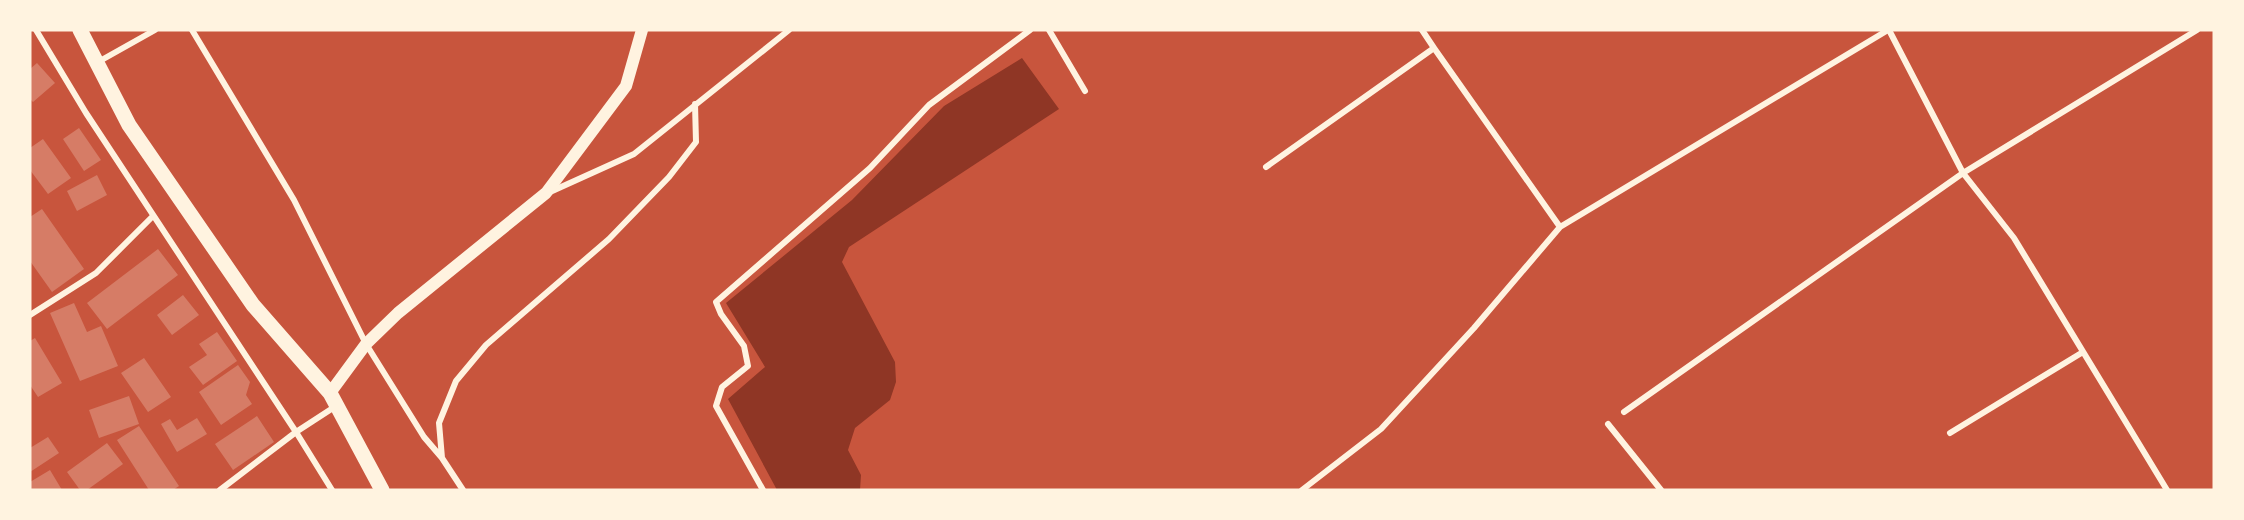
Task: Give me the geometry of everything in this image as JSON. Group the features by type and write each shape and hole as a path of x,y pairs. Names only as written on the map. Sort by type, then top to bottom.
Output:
{"main road":[{"path":"80,30 129,125 253,305 333,399 382,490"},
{"path":"333,399 366,344 398,313 546,193 626,86 642,30"}],"street":[{"path":"36,30 86,113 332,490"},
{"path":"97,63 155,30"},
{"path":"192,30 294,200 366,344 424,436 463,490"},
{"path":"546,193 634,154 789,30"},
{"path":"764,490 716,406 722,387 748,366 744,346 721,314 716,302 870,168 929,105 1030,30"},
{"path":"1049,30 1085,91"},
{"path":"1422,30 1560,227"},
{"path":"1302,490 1381,429 1474,328 1560,227 1888,30 1963,173 2014,238 2167,490"},
{"path":"1624,412 1963,173 2197,30"},
{"path":"1266,167 1434,48"},
{"path":"442,458 438,423 456,381 486,345 609,239 669,177 696,142 695,104"},
{"path":"30,315 96,273 153,216"},
{"path":"1950,433 2083,352"},
{"path":"220,490 296,432 333,399"},
{"path":"1608,424 1661,490"}],"shaded area":[{"path":"1022,58 1059,109 849,247 842,262 895,362 896,382 890,400 855,428 848,450 861,475 860,490 777,490 728,399 765,367 726,303 852,200 944,106"}],"building":[{"path":"37,63 55,83 33,102 30,99 30,69"},
{"path":"79,128 101,160 84,171 63,139"},
{"path":"43,139 71,178 48,194 30,170 30,148"},
{"path":"97,175 107,195 77,211 67,191"},
{"path":"42,209 84,269 52,292 30,261 30,217"},
{"path":"158,249 178,275 107,329 87,303"},
{"path":"183,295 199,315 172,335 157,315"},
{"path":"74,303 87,332 101,326 118,366 80,381 50,313"},
{"path":"217,332 237,361 203,385 189,367 207,355 199,344"},
{"path":"35,338 62,383 38,397 30,385 30,341"},
{"path":"144,358 171,397 148,412 121,373"},
{"path":"238,365 250,382 246,395 252,404 221,425 199,392"},
{"path":"129,396 139,424 99,438 89,410"},
{"path":"257,416 274,442 233,470 215,444"},
{"path":"197,418 207,434 177,452 161,424 170,419 177,430"},
{"path":"139,426 179,486 173,490 149,490 117,440"},
{"path":"48,437 59,453 30,472 30,448"},
{"path":"107,443 123,464 87,490 80,490 67,472"},
{"path":"50,470 62,490 30,490 30,482"}]}
